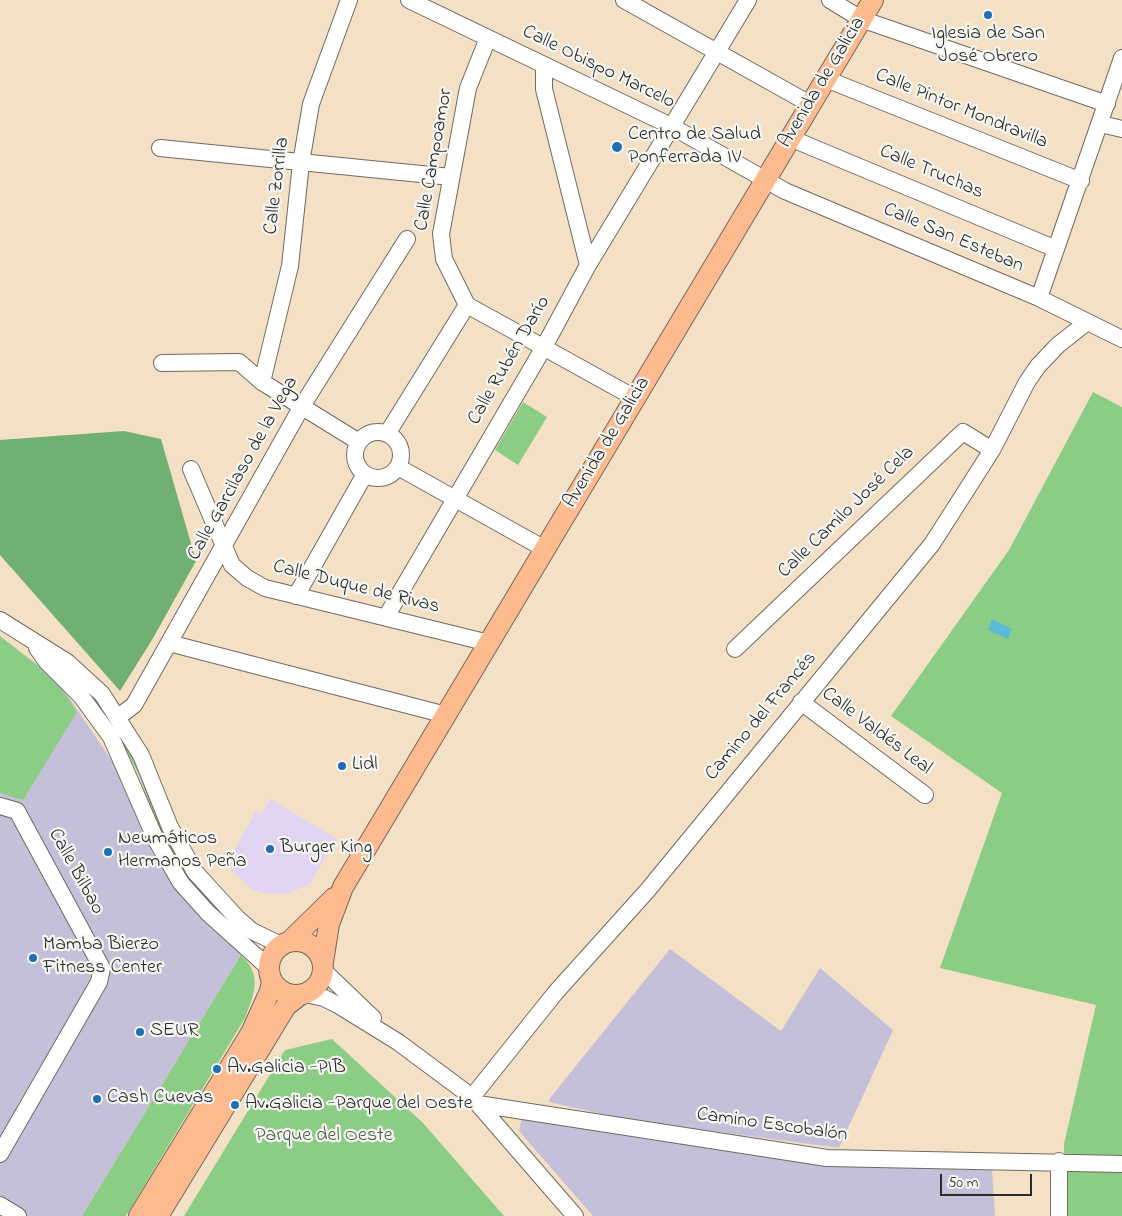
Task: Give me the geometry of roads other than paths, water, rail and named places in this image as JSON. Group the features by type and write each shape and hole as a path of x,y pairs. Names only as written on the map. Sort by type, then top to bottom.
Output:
{"main road":[{"name":"Avenida de Galicia","path":"323,966 329,924 344,887 873,0"},
{"name":"Avenida de Galicia","path":"286,943 324,909 344,887"},
{"path":"139,1216 251,1033 270,991 275,951 286,943 309,943 315,948 323,966 316,987 302,994 286,1006 158,1216"},
{"path":"271,974 284,992 302,994"}],"street":[{"name":"Calle Zorrilla","path":"262,382 290,266 301,164 311,104 349,0"},
{"name":"Calle Obispo Marcelo","path":"409,0 671,126 766,180"},
{"name":"Calle Rubén Darío","path":"386,617 544,347 588,264 748,0"},
{"path":"830,0 862,19 1107,104"},
{"path":"628,1 716,53 810,104"},
{"name":"Calle Campoamor","path":"467,305 444,259 441,234 468,88 488,38"},
{"path":"1039,298 1101,124 1122,58"},
{"path":"544,66 544,89 578,231 588,264"},
{"name":"Calle Pintor Mondravilla","path":"826,79 1081,181"},
{"path":"1101,124 1122,129"},
{"name":"Calle Truchas","path":"790,138 1056,248"},
{"path":"160,148 301,164 451,177"},
{"name":"Calle San Esteban","path":"766,180 785,191 1039,298 1122,340"},
{"name":"Calle Garcilaso de la Vega","path":"117,718 134,704 302,406 407,239"},
{"path":"387,434 467,305 635,398"},
{"path":"1058,345 1063,332 1064,317 1060,309"},
{"name":"Camino del Francés","path":"475,1101 556,992 647,891 932,544 992,450 1027,382 1038,366 1058,345 1086,323"},
{"path":"162,363 239,362 262,382 359,442"},
{"name":"Calle Camilo José Cela","path":"735,649 963,432 992,450"},
{"path":"370,434 387,434 398,444 400,451 398,468 390,475 382,478 365,474 358,466 355,453 359,442 370,434"},
{"path":"398,468 545,550"},
{"name":"Calle Duque de Rivas","path":"192,469 232,564 247,578 265,588 489,643"},
{"path":"296,596 365,474"},
{"path":"0,620 66,662 102,694 141,756 170,827 195,872 237,918 252,931 286,943"},
{"path":"31,640 47,662 81,696 111,737 156,840 181,883 271,974"},
{"path":"169,643 446,715"},
{"name":"Calle Valdés Leal","path":"801,702 925,795"},
{"name":"Calle Bilbao","path":"0,806 17,811 102,968 99,982 0,1154"},
{"path":"323,966 398,1042"},
{"path":"302,994 324,998 338,1005 398,1042 475,1101 575,1216"},
{"name":"Camino Escobalón","path":"475,1101 827,1158 1059,1161 1122,1164"},
{"path":"1059,1161 1059,1216"},
{"path":"0,1205 18,1216"}],"water":[{"path":"992,619 1012,629 1008,639 988,630"}],"place":[{"name":"Iglesia de San José Obrero","path":"988,15"},
{"name":"Centro de Salud Ponferrada IV","path":"617,147"},
{"name":"Lidl","path":"342,766"},
{"name":"Burger King","path":"270,849"},
{"name":"Neumáticos Hermanos Peña","path":"108,852"},
{"name":"Mamba Bierzo Fitness Center","path":"33,958"},
{"name":"SEUR","path":"140,1032"},
{"name":"Av.Galicia -PIB","path":"217,1069"},
{"name":"Cash Cuevas","path":"97,1099"},
{"name":"Av.Galicia -Parque del Oeste","path":"235,1105"}],"park label":[{"name":"Parque del Oeste","path":"324,1137"}]}
